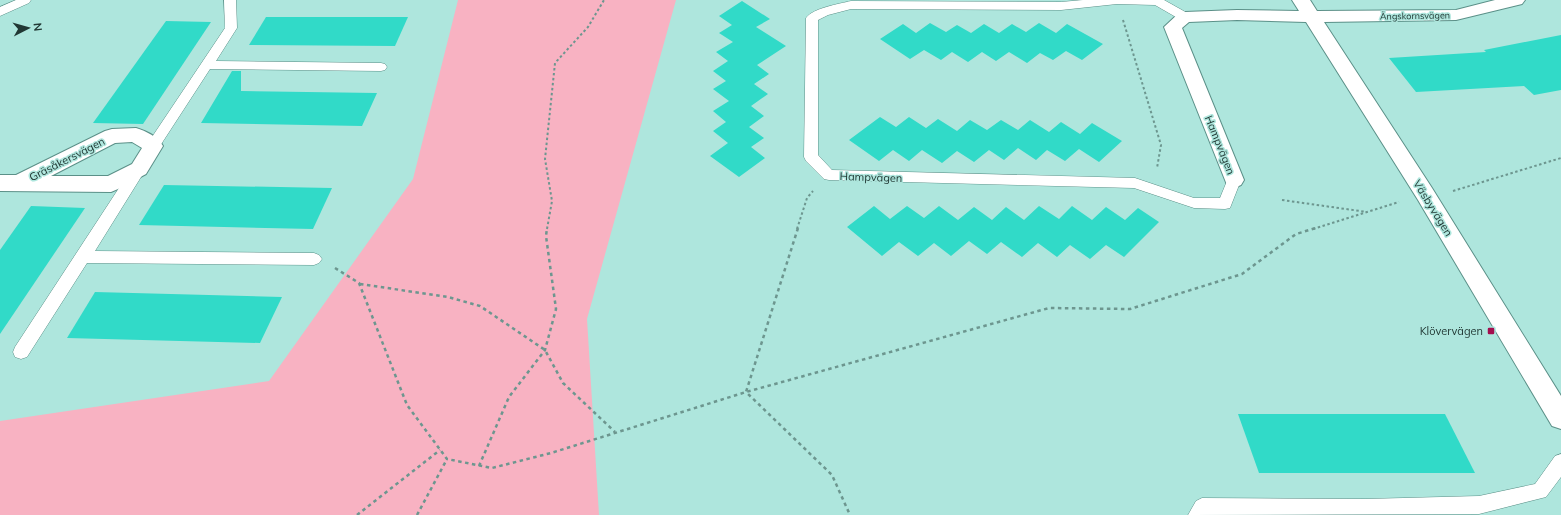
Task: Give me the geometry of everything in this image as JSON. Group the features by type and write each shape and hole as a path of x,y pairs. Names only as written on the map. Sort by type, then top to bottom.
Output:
{"street":[{"name":"Ängskornsvägen","path":"1306,9 1456,15 1516,0"},
{"path":"1185,17 1237,15 1306,9"},
{"name":"Väsbyvägen","path":"1306,9 1425,194 1561,418"},
{"name":"Hampvägen","path":"1185,17 1173,27 1234,180"},
{"name":"Gräsåkersvägen","path":"9,184 112,136 136,135 153,146"},
{"path":"139,169 153,146"},
{"name":"Gräsåkersvägen","path":"9,184 111,184 139,169"}],"lane":[{"path":"0,12 25,0"},
{"path":"153,146 231,28 230,0"},
{"name":"Hampvägen","path":"1185,17 1156,1 1116,0 1061,6 851,5 824,12 812,18 811,157 829,175 1135,183 1194,203 1225,204 1234,180"},
{"path":"206,65 381,67"},
{"path":"20,352 139,169"},
{"path":"83,257 314,259"},
{"path":"1197,515 1202,507 1368,511 1479,505 1540,491 1561,462"}],"path":[{"path":"479,466 509,397 545,350 556,309 546,236 552,201 546,158 555,63 588,27 604,0"},
{"path":"1116,0 1161,145 1154,190"},
{"path":"359,284 407,405 448,459 492,468 551,453 746,392 1049,308 1130,309 1242,274 1296,234 1425,194 1442,195 1561,158"},
{"path":"746,392 807,198 829,175"},
{"path":"1282,200 1368,212"},
{"path":"314,259 333,267 359,284 448,297 480,306 545,350 563,382 615,432"},
{"path":"746,392 832,474 850,515"},
{"path":"357,515 440,450"},
{"path":"418,515 448,459"}],"shaded area":[{"path":"458,0 676,0 587,319 599,515 0,515 0,421 269,381 413,179"}],"building":[{"path":"742,1 770,19 756,27 786,46 757,65 769,74 754,84 768,94 751,106 764,116 749,127 764,138 751,147 765,158 739,177 710,156 728,143 713,131 726,122 713,111 729,101 713,89 726,81 713,71 728,61 716,52 733,42 719,33 732,25 719,16"},
{"path":"266,17 408,17 395,46 249,45"},
{"path":"166,21 211,22 143,124 93,123"},
{"path":"930,23 946,32 957,25 971,33 984,24 999,33 1012,24 1026,32 1039,23 1056,33 1067,24 1103,44 1082,60 1066,51 1053,60 1040,53 1027,63 1009,52 996,61 982,52 968,62 952,52 941,60 924,50 910,59 880,39 903,24 916,33"},
{"path":"1561,35 1561,90 1534,95 1524,86 1416,92 1389,58 1486,52 1484,50"},
{"path":"232,71 241,71 241,91 377,93 362,126 201,123"},
{"path":"880,117 896,127 909,117 926,128 938,119 957,131 970,120 987,130 1001,120 1018,130 1030,120 1049,132 1061,122 1080,134 1092,123 1122,141 1099,162 1079,149 1065,161 1047,150 1036,160 1018,148 1004,160 989,150 974,162 957,151 942,163 922,150 909,161 893,150 879,161 849,140"},
{"path":"164,185 332,188 313,229 139,225"},
{"path":"31,206 85,208 0,334 0,250"},
{"path":"874,206 890,219 907,206 924,218 939,206 958,220 974,207 992,220 1006,207 1024,220 1039,206 1059,219 1072,206 1092,220 1106,207 1125,220 1138,208 1159,222 1124,257 1106,245 1090,259 1070,245 1057,257 1038,243 1022,257 1001,242 987,254 969,241 951,256 934,243 918,256 899,242 882,256 847,227"},
{"path":"95,292 282,297 260,343 67,338"},
{"path":"1238,414 1445,414 1475,473 1259,473"}],"place":[{"name":"Klövervägen","path":"1491,331"}]}
